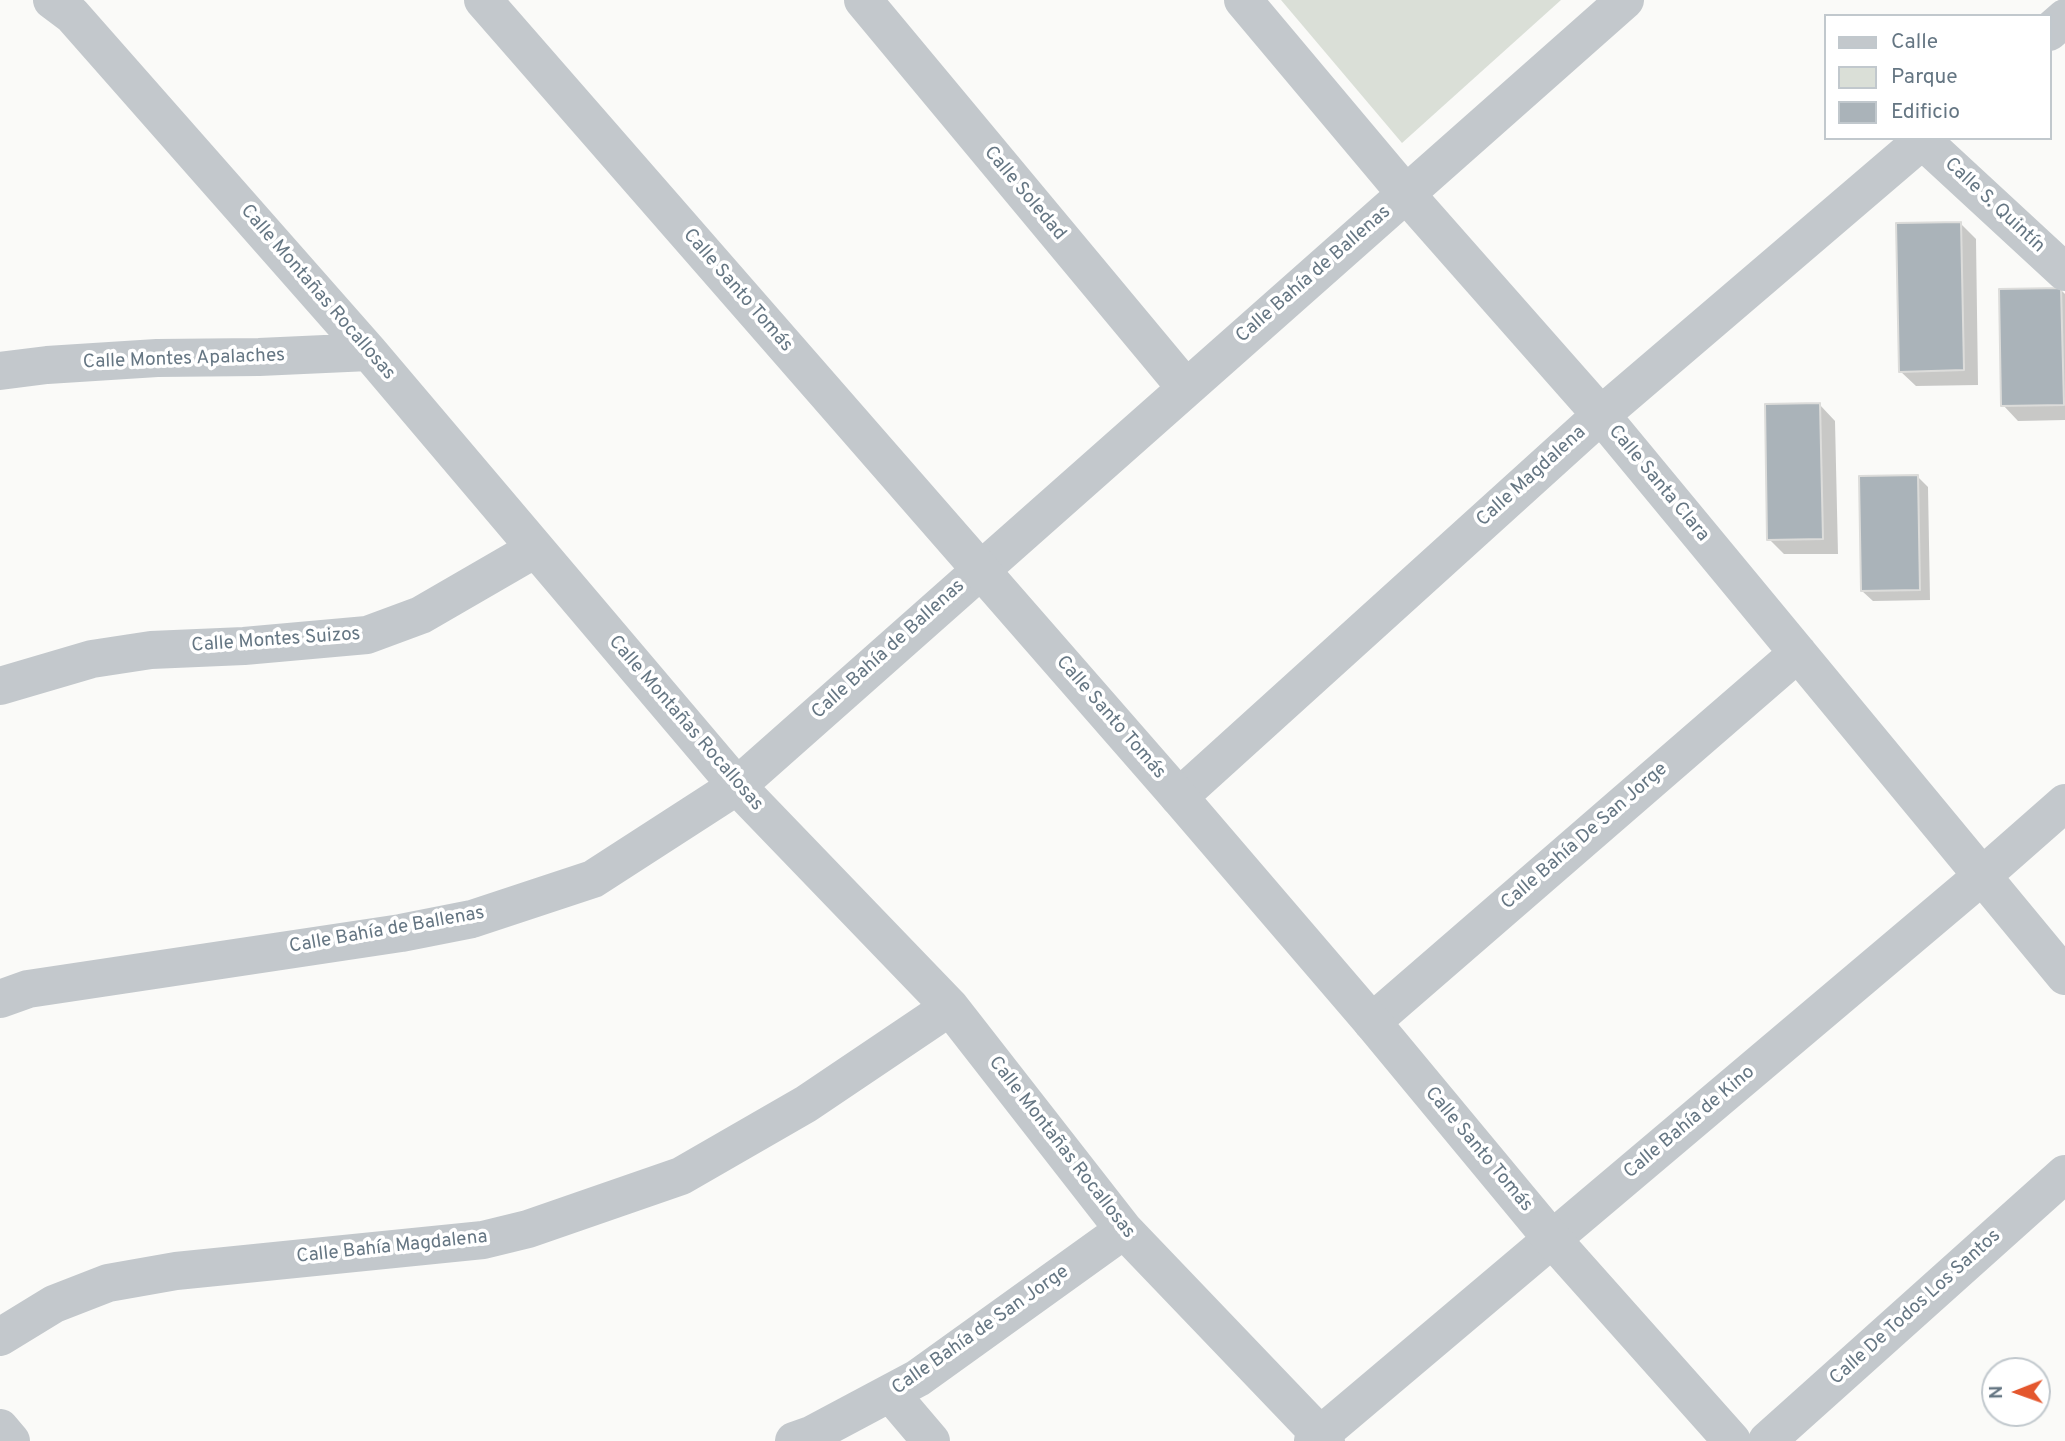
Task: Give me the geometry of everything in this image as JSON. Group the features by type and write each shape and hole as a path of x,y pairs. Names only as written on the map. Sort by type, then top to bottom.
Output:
{"street":[{"name":"Calle Montañas Rocallosas","path":"52,0 72,15 369,352 737,786 950,1007 1124,1230 1320,1439"},
{"name":"Calle Santo Tomás","path":"483,0 1179,797 1372,1021 1552,1239 1732,1441"},
{"name":"Calle Soledad","path":"863,0 1186,388"},
{"name":"Calle Santa Clara","path":"1243,0 1406,194 1601,415 2065,976"},
{"name":"Calle Bahía de Ballenas","path":"0,999 28,989 401,933 472,919 593,879 737,786 1625,0"},
{"path":"2051,30 2065,18"},
{"name":"Calle Magdalena","path":"1179,797 1601,415 1922,140"},
{"name":"Calle S. Quintín","path":"1924,140 2065,272"},
{"name":"Calle Montes Apalaches","path":"0,371 47,365 157,358 259,358 369,352"},
{"name":"Calle Montes Suizos","path":"0,686 92,659 150,650 244,646 367,635 421,615 535,549"},
{"name":"Calle Bahía De San Jorge","path":"1372,1021 1798,653"},
{"name":"Calle Bahía de Kino","path":"1320,1439 2065,803"},
{"name":"Calle Bahía Magdalena","path":"0,1337 54,1304 108,1283 176,1271 483,1241 528,1229 681,1176 806,1104 950,1007"},
{"name":"Calle De Todos Los Santos","path":"1767,1441 2065,1174"},
{"name":"Calle Bahía de San Jorge","path":"794,1441 811,1435 918,1378 1124,1230"},
{"path":"891,1394 931,1441"},
{"path":"0,1428 11,1441"}],"green space":[{"path":"1281,0 1561,0 1402,143"}],"building":[{"path":"1961,222 1964,370 1899,372 1896,223"},
{"path":"2061,288 2064,405 2001,406 1999,289"},
{"path":"1820,403 1823,539 1767,540 1765,404"},
{"path":"1918,475 1920,590 1861,591 1859,476"}]}
